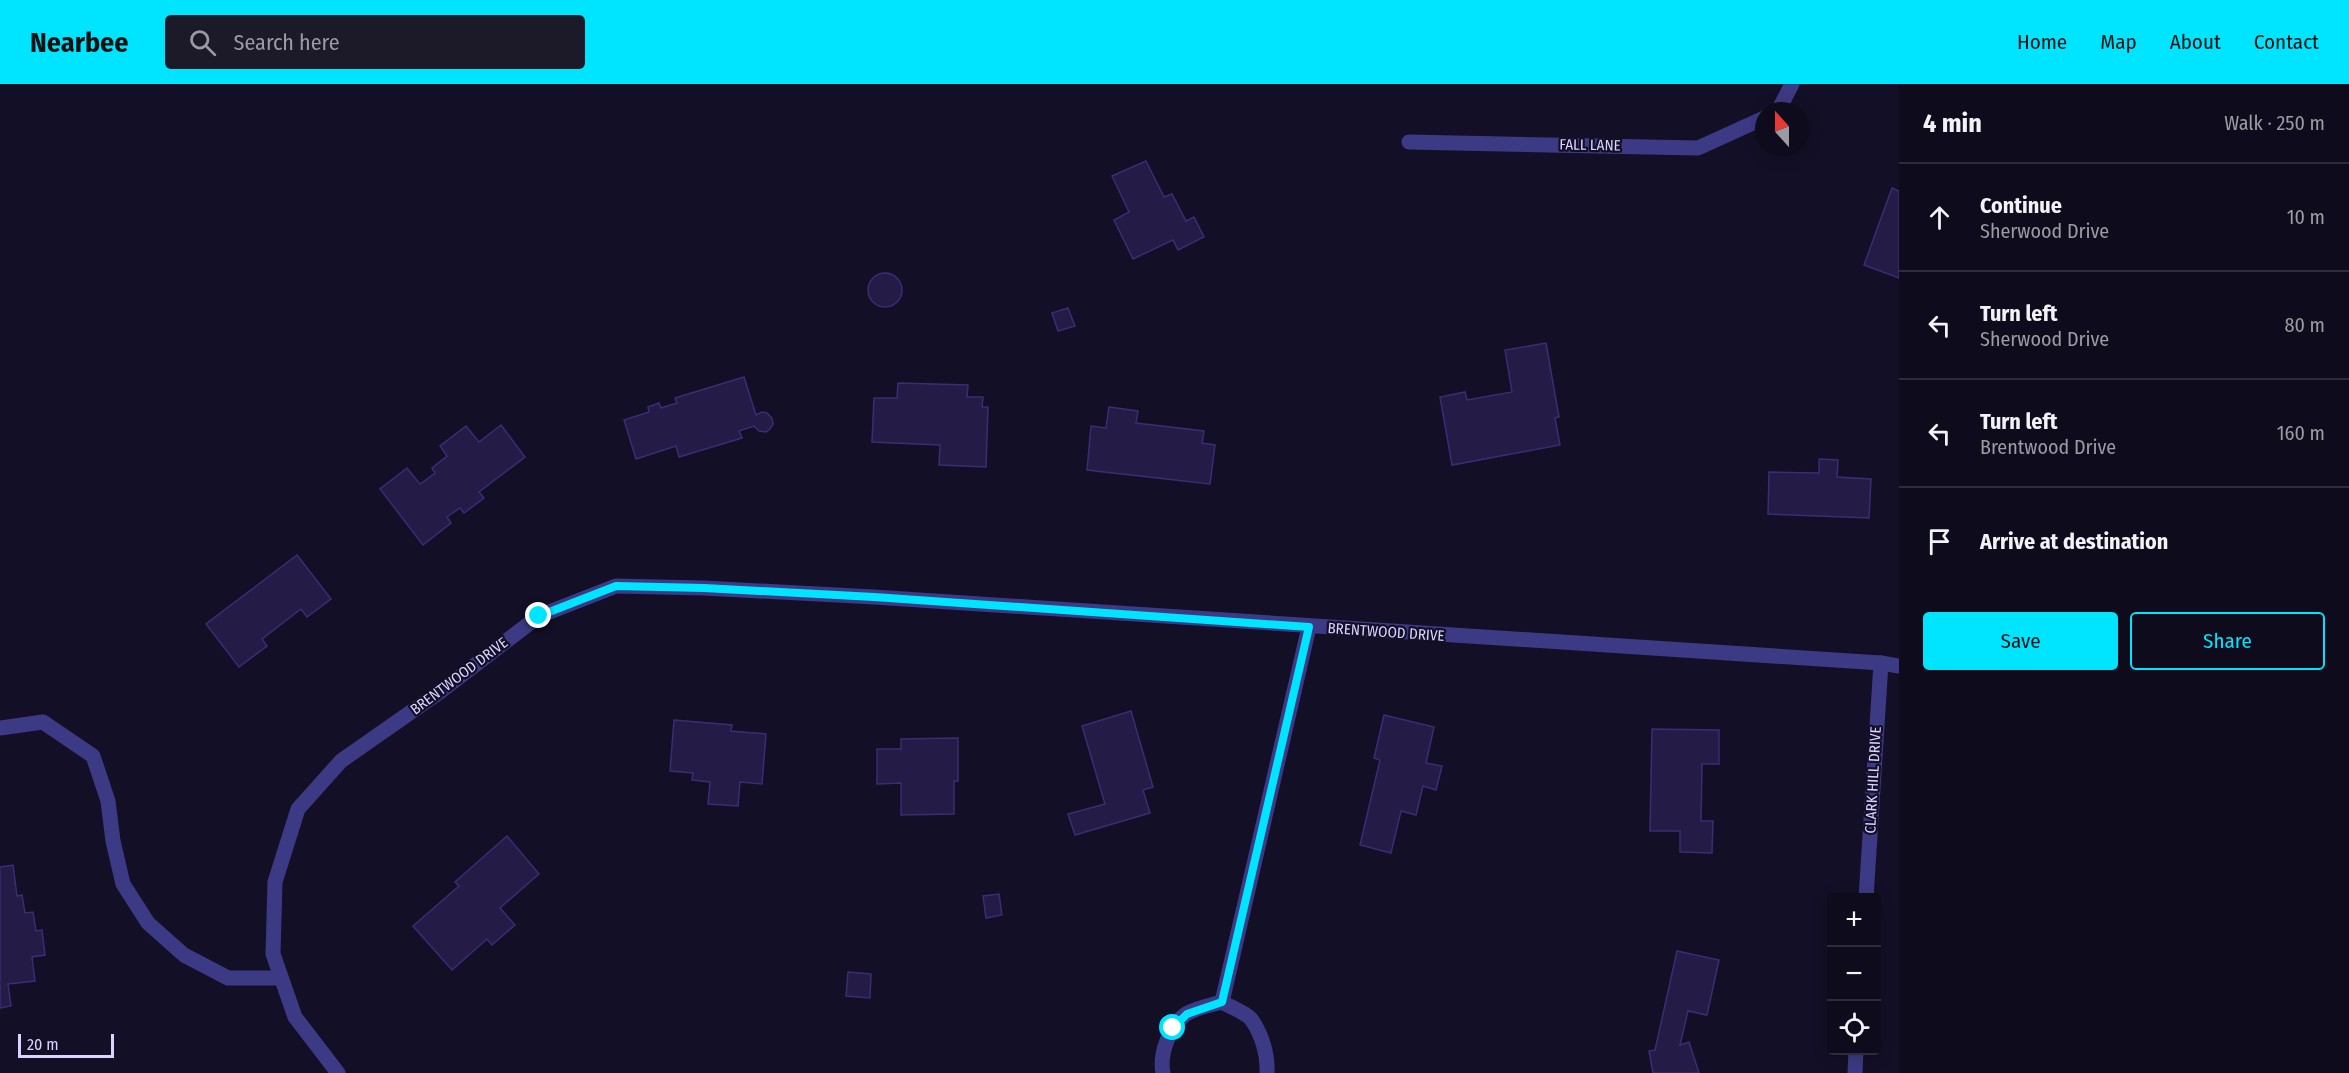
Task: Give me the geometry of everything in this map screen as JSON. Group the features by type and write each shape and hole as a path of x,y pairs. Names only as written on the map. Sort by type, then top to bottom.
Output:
{"street":[{"path":"1783,102 1792,84"},
{"name":"FALL LANE","path":"1409,142 1698,148 1755,122"},
{"name":"BRENTWOOD DRIVE","path":"338,1073 295,1017 273,954 275,882 298,809 341,761 441,692 539,616 616,586 862,596 1899,666"},
{"path":"1222,1002 1309,627"},
{"name":"CLARK HILL DRIVE","path":"1866,893 1881,663"},
{"path":"0,728 43,722 93,756 108,801 123,884 148,923 184,955 228,978 281,978"},
{"path":"1163,1073 1162,1067 1167,1044 1173,1028 1187,1014 1222,1002 1250,1018 1263,1042 1268,1060 1267,1073"},
{"path":"1855,1073 1856,1055"}],"building":[{"path":"1146,161 1164,197 1172,194 1186,221 1194,217 1204,237 1178,250 1173,240 1133,259 1114,220 1129,212 1112,176"},
{"path":"1892,188 1899,191 1899,278 1864,265"},
{"path":"885,273 897,278 902,290 897,302 885,307 873,302 868,290 873,278"},
{"path":"1068,308 1075,326 1058,331 1052,313"},
{"path":"1546,343 1559,417 1555,418 1560,445 1452,465 1440,397 1465,392 1467,400 1512,392 1505,350"},
{"path":"744,377 756,415 762,412 772,418 773,424 770,429 766,432 759,431 754,426 739,431 742,438 679,457 676,446 636,459 624,420 649,412 648,407 659,403 661,408 677,403 675,398"},
{"path":"898,383 968,385 967,397 983,397 982,407 988,407 986,467 939,465 940,445 872,442 874,398 897,398"},
{"path":"1109,407 1138,411 1136,423 1204,431 1202,443 1215,445 1210,484 1087,470 1091,426 1106,428"},
{"path":"501,425 525,457 479,492 484,498 464,513 460,508 447,517 451,523 423,545 380,489 407,468 420,484 435,473 432,468 447,456 440,446 466,426 479,442"},
{"path":"1819,459 1838,460 1837,477 1871,479 1869,518 1768,514 1769,472 1819,473"},
{"path":"297,555 331,599 307,617 301,609 262,639 267,646 239,667 206,624"},
{"path":"1131,711 1153,787 1143,790 1150,813 1075,835 1068,814 1105,804 1082,726"},
{"path":"1384,715 1434,727 1426,763 1442,766 1436,790 1423,786 1416,815 1401,811 1391,853 1360,845 1380,760 1374,758"},
{"path":"674,720 732,725 731,731 766,734 762,784 740,782 738,806 708,804 710,782 692,780 693,773 670,771"},
{"path":"1652,729 1719,730 1719,764 1702,764 1701,821 1713,821 1712,853 1680,852 1680,831 1650,831"},
{"path":"958,738 958,781 954,781 954,814 901,815 901,783 877,784 877,749 901,749 901,739"},
{"path":"507,836 539,874 500,908 515,925 492,945 487,939 452,970 413,926 459,886 455,882"},
{"path":"13,865 17,896 22,895 25,913 33,912 36,931 42,930 45,955 32,957 35,981 8,984 11,1006 0,1008 0,867"},
{"path":"999,894 1002,915 986,918 983,896"},
{"path":"1677,951 1719,960 1707,1015 1688,1011 1680,1045 1689,1042 1699,1073 1653,1073 1649,1051 1655,1050"},
{"path":"848,972 871,974 870,998 846,996"}],"route":[{"path":"539,616 616,586 874,597 1309,627 1222,1002 1187,1014 1173,1028"}]}
